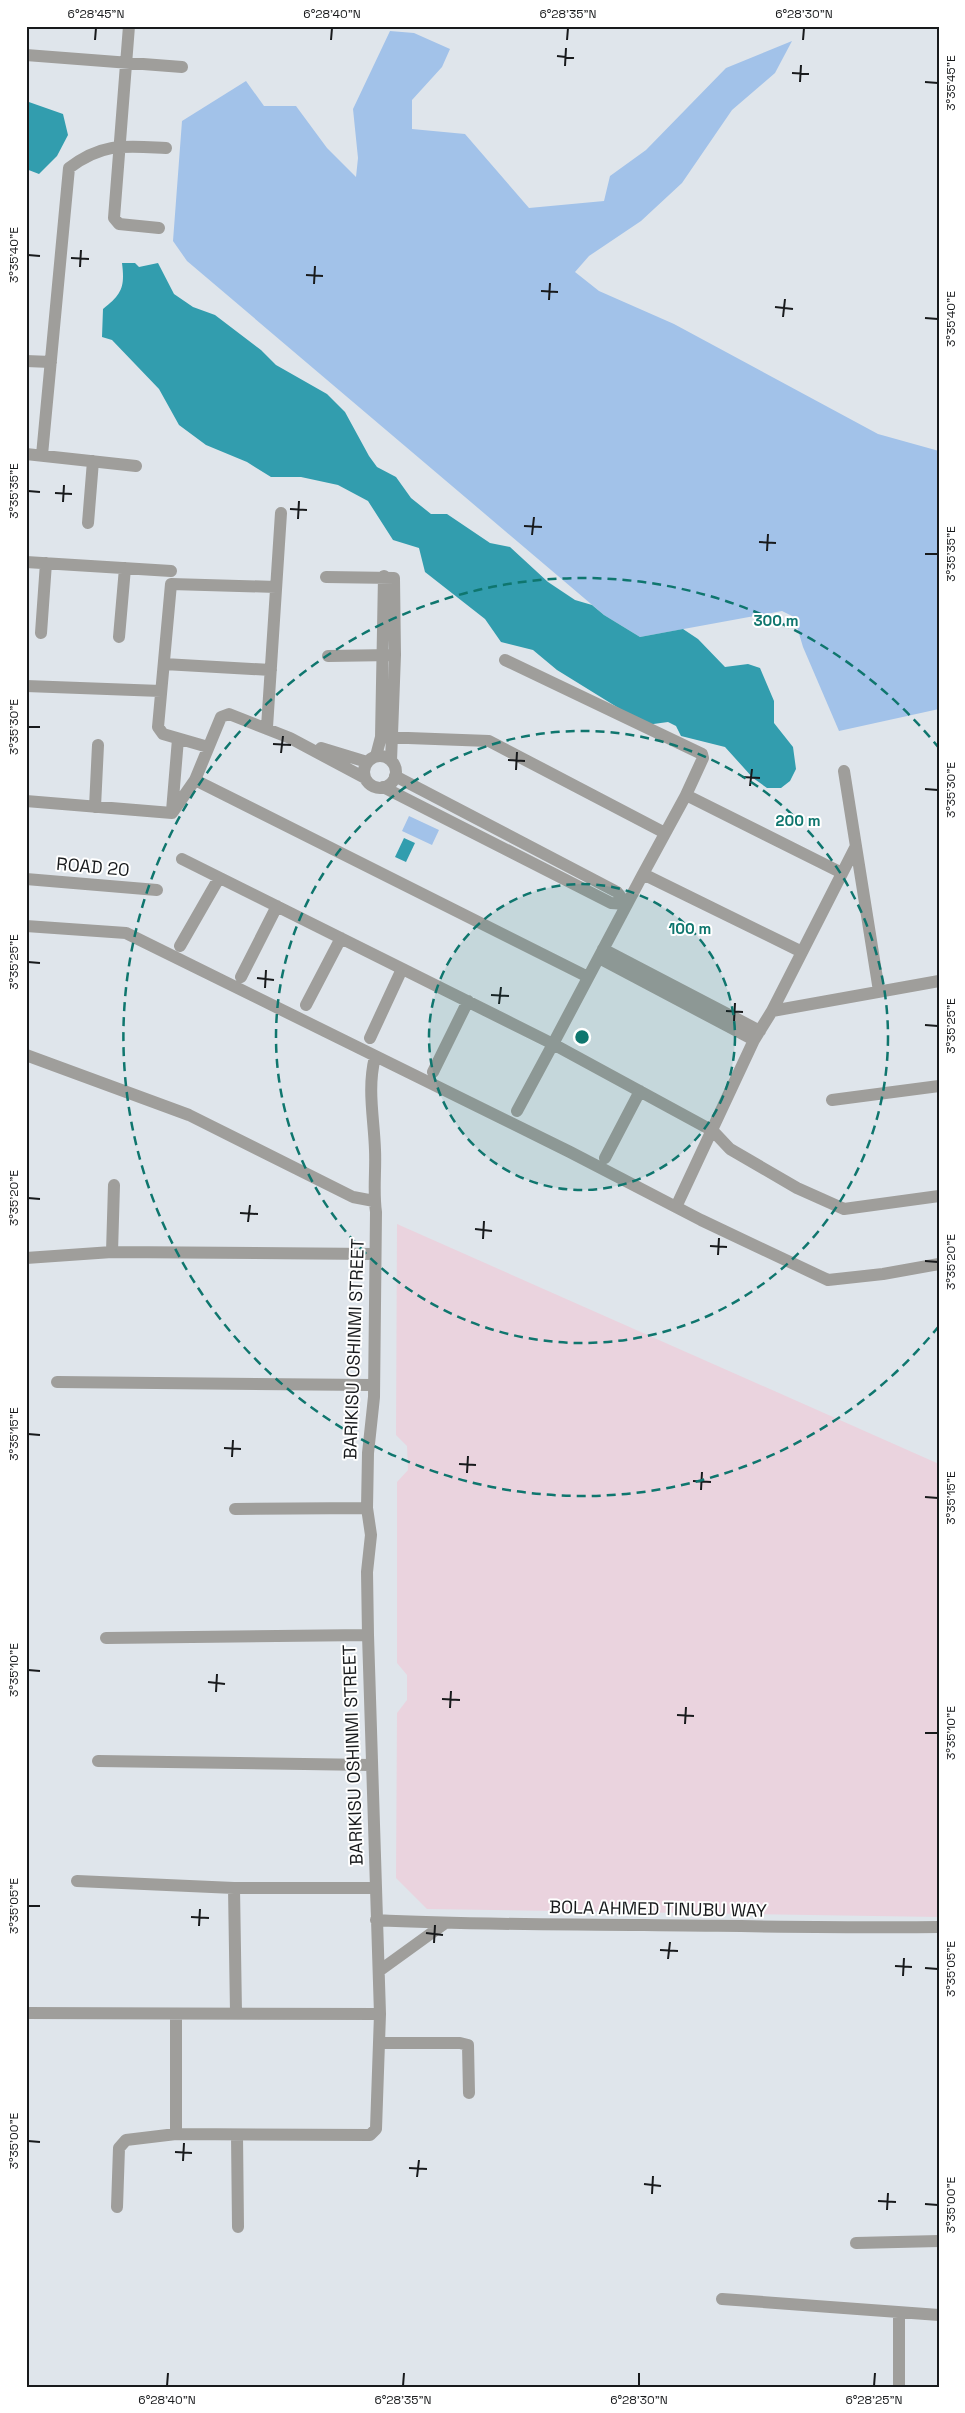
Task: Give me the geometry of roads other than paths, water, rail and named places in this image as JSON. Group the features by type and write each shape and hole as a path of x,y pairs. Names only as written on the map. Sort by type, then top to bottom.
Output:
{"street":[{"path":"129,26 118,145 114,218 119,224 159,228"},
{"path":"26,55 182,67"},
{"path":"42,456 69,168 83,157 118,145 166,148"},
{"path":"26,360 51,362"},
{"path":"26,454 136,466"},
{"path":"88,522 93,461"},
{"path":"267,727 281,513"},
{"path":"26,562 172,571"},
{"path":"41,634 46,563"},
{"path":"119,637 125,568"},
{"path":"326,576 389,577 387,737 395,776 392,781 383,787"},
{"path":"208,747 160,732 161,691 171,584 276,587"},
{"path":"328,656 389,655"},
{"path":"505,660 699,751 703,758 686,795 642,874 517,1111"},
{"path":"164,664 271,670"},
{"path":"26,686 161,691"},
{"path":"172,813 195,780 221,717 229,714 267,727 290,738 365,778 373,786 383,787 611,903 626,904"},
{"path":"365,778 364,767 387,737"},
{"path":"387,737 489,741 665,833"},
{"path":"290,738 371,759 381,756 391,761"},
{"path":"172,813 178,739"},
{"path":"95,806 98,745"},
{"path":"844,771 879,991"},
{"path":"395,776 617,892 626,904"},
{"path":"195,780 588,977"},
{"path":"686,795 842,873"},
{"path":"26,801 172,813"},
{"path":"676,1207 757,1036 772,1011 856,846"},
{"path":"182,859 553,1044 713,1131 730,1149 797,1188 844,1209 939,1196"},
{"path":"642,874 802,952"},
{"path":"180,946 219,878"},
{"name":"ROAD 20","path":"26,879 157,890"},
{"path":"241,977 277,906"},
{"path":"26,926 126,934 570,1152 676,1207 828,1280 883,1274 939,1264"},
{"path":"306,1006 341,938"},
{"path":"601,953 757,1036"},
{"path":"370,1038 402,969"},
{"path":"772,1011 939,980"},
{"path":"433,1072 468,1001"},
{"path":"26,1055 189,1115 353,1197 374,1200"},
{"name":"BARIKISU OSHINMI STREET","path":"117,2207 119,2148 122,2142 176,2134 370,2135 374,2133 380,2014 374,1888 368,1635 367,1572 371,1535 367,1508 368,1453 374,1397 372,1385 376,1212 374,1200 375,1150 370,1106 370,1086 375,1057"},
{"path":"832,1100 939,1086"},
{"path":"605,1158 640,1091"},
{"path":"112,1252 114,1185"},
{"path":"26,1258 112,1252 374,1254"},
{"path":"57,1382 372,1385"},
{"path":"235,1509 367,1508"},
{"path":"106,1638 368,1635"},
{"path":"98,1761 371,1765"},
{"path":"77,1880 234,1888 374,1888"},
{"path":"234,1888 236,2013"},
{"name":"BOLA AHMED TINUBU WAY","path":"376,1920 444,1924 822,1929 939,1927"},
{"path":"378,1971 444,1924"},
{"path":"26,2013 380,2014"},
{"path":"176,2014 176,2134"},
{"path":"379,2043 460,2043 468,2045 469,2093"},
{"path":"237,2135 238,2227"},
{"path":"856,2243 939,2241"},
{"path":"722,2300 939,2315"},
{"path":"899,2313 899,2387"}]}
